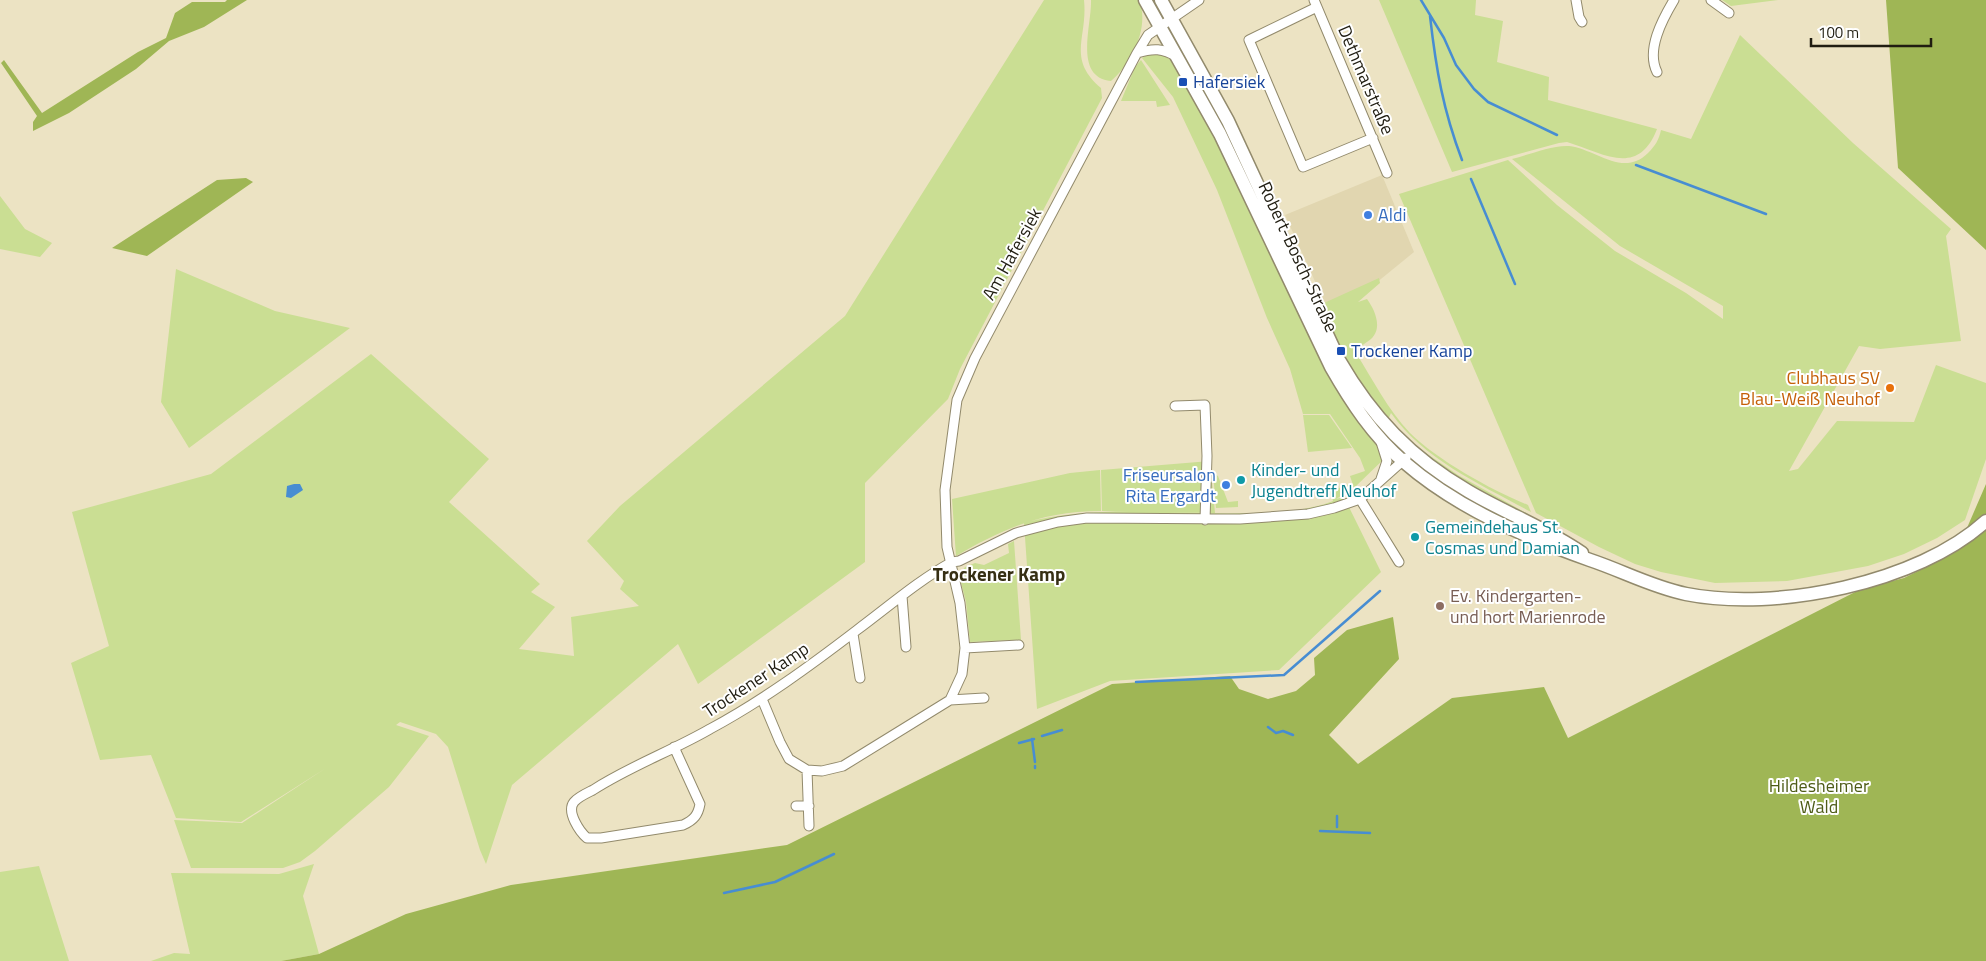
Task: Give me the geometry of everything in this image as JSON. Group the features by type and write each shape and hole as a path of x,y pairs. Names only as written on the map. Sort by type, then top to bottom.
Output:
{"main road":[{"name":"Robert-Bosch-Straße","path":"1145,0 1180,60 1254,202 1331,367 1346,394 1379,437 1403,461 1462,504 1560,551 1592,560 1644,583 1688,594 1720,599 1772,598 1851,585 1903,571 1942,553 1986,520"},
{"name":"Robert-Bosch-Straße","path":"1161,0 1228,121 1339,360 1356,388 1378,418 1411,451 1468,492 1561,539 1592,560"}],"street":[{"name":"Am Hafersiek","path":"950,700 962,674 965,648 948,547 946,490 957,400 975,358 1137,53 1148,35 1199,0"},
{"path":"1576,0 1579,17 1582,22"},
{"path":"1657,72 1653,63 1655,44 1659,29 1674,0"},
{"path":"1711,0 1729,13"},
{"path":"1316,4 1249,40 1303,167 1372,138"},
{"name":"Dethmarstraße","path":"1316,4 1387,173"},
{"path":"1137,53 1151,48 1163,50 1180,60"},
{"path":"1175,406 1205,405 1207,456 1205,520"},
{"path":"1378,484 1385,472 1386,461 1379,437"},
{"name":"Trockener Kamp","path":"674,747 700,804 698,814 692,820 677,826 601,838 587,838 581,833 571,810 572,803 602,784 762,700 902,596 952,562 959,561 1016,534 1058,522 1102,517 1205,520 1308,514 1360,499 1403,461 1411,451"},
{"path":"1360,499 1400,562"},
{"path":"902,596 906,648"},
{"path":"852,634 860,678"},
{"path":"965,648 1019,645"},
{"path":"762,700 789,759 807,770 822,772 843,766 950,700 984,698"},
{"path":"807,770 809,826"},
{"path":"796,806 809,806"}],"shaded area":[{"path":"1382,175 1414,252 1365,292 1327,308 1285,215"}],"green space":[{"path":"227,0 247,0 204,27 169,41 136,69 69,113 33,131 33,122 37,116 1,63 4,60 42,113 138,52 166,38 175,13 192,2 225,2"},
{"path":"1044,0 1084,0 1081,57 1090,77 1101,88 1102,98 960,369 948,399 865,483 865,562 698,684 678,644 512,785 486,864 448,747 436,734 400,722 396,725 429,736 389,787 300,862 283,868 191,868 174,820 242,823 326,768 241,822 176,818 151,755 100,760 71,663 109,646 72,512 211,474 371,354 489,459 449,502 540,584 531,592 555,607 519,649 574,656 571,617 639,606 620,589 624,581 587,541 620,506 845,316"},
{"path":"1091,0 1139,0 1142,10 1141,33 1137,44 1126,65 1111,81 1099,77 1092,70 1088,60 1087,48"},
{"path":"1379,0 1476,0 1475,15 1503,21 1497,62 1549,77 1548,100 1657,129 1649,144 1640,153 1630,158 1606,156 1567,142 1452,172"},
{"path":"1722,0 1778,0 1731,6"},
{"path":"1886,0 1986,0 1986,250 1898,168"},
{"path":"1740,35 1853,143 1951,229 1946,236 1961,341 1880,349 1859,346 1789,471 1798,469 1837,421 1914,422 1936,365 1986,383 1986,459 1965,520 1937,538 1904,554 1868,566 1787,581 1715,583 1661,572 1635,564 1536,513 1399,194 1508,160 1557,205 1615,251 1686,293 1723,319 1723,306 1620,246 1512,159 1548,149 1569,146 1619,163 1629,163 1639,160 1653,148 1661,130 1691,139"},
{"path":"1151,53 1161,54 1176,63 1387,456 1354,488 1336,499 1344,497 1381,572 1279,670 1110,681 1037,709 1024,523 1080,513 1225,513 1304,509 1333,501 1331,491 1352,483 1353,485 1350,476 1365,471 1360,458 1330,414 1303,414 1290,369 1267,318 1217,190 1173,97 1142,58"},
{"path":"1141,60 1170,105 1157,107 1156,101 1121,101 1135,67"},
{"path":"246,178 253,182 147,256 112,248 217,180"},
{"path":"0,196 25,229 52,243 40,257 0,249"},
{"path":"176,269 275,311 350,328 189,448 161,402"},
{"path":"1379,278 1380,283 1358,302 1367,299 1375,314 1377,330 1375,335 1360,347 1356,353 1388,405 1410,433 1435,454 1482,483 1528,505 1531,512 1474,481 1437,458 1404,430 1391,413 1386,424 1352,378 1321,307 1324,303"},
{"path":"1303,415 1329,415 1352,448 1308,452"},
{"path":"1420,449 1458,475 1528,514 1524,515 1456,477 1418,451"},
{"path":"1210,461 1215,513 1102,511 1101,470"},
{"path":"1100,470 1101,511 1061,514 1025,523 991,537 956,556 952,499 1070,473"},
{"path":"1213,473 1218,476 1228,502 1238,501 1238,507 1216,508"},
{"name":"Hildesheimer Wald","path":"1986,484 1986,961 281,961 319,954 406,914 511,885 787,845 1112,684 1230,676 1239,689 1268,699 1296,691 1315,675 1314,658 1347,630 1393,617 1399,659 1329,735 1358,764 1452,698 1544,687 1568,738 1861,589 1904,578 1957,551"},
{"path":"1014,541 1021,640 970,642 966,602 959,575 965,567 975,563 984,565 1009,553 1008,544"},
{"path":"314,864 303,896 319,954 281,961 151,961 174,953 190,954 171,873 279,874"},
{"path":"39,866 69,961 0,961 0,872"}],"water":[{"path":"300,484 303,490 291,498 286,497 287,486"}],"waterway":[{"path":"1421,0 1444,38 1456,65 1474,89 1488,102 1557,135"},
{"path":"1430,16 1441,89 1455,142 1462,160"},
{"path":"1636,165 1766,214"},
{"path":"1471,179 1515,284"},
{"path":"1136,682 1284,675 1380,591"},
{"path":"1268,727 1276,733 1283,731 1293,735"},
{"path":"1042,736 1062,730"},
{"path":"1032,739 1035,762"},
{"path":"1019,743 1034,739"},
{"path":"1337,816 1337,827"},
{"path":"1320,831 1370,833"},
{"path":"724,893 775,882 834,854"}],"place":[{"name":"Hafersiek","path":"1183,82"},
{"name":"Aldi","path":"1368,215"},
{"name":"Trockener Kamp","path":"1341,351"},
{"name":"Clubhaus SV Blau-Weiß Neuhof","path":"1890,388"},
{"name":"Kinder- und Jugendtreff Neuhof","path":"1241,480"},
{"name":"Friseursalon Rita Ergardt","path":"1226,485"},
{"name":"Gemeindehaus St. Cosmas und Damian","path":"1415,537"},
{"name":"Ev. Kindergarten- und hort Marienrode","path":"1440,606"}],"district":[{"name":"Trockener Kamp","path":"999,574"}]}
